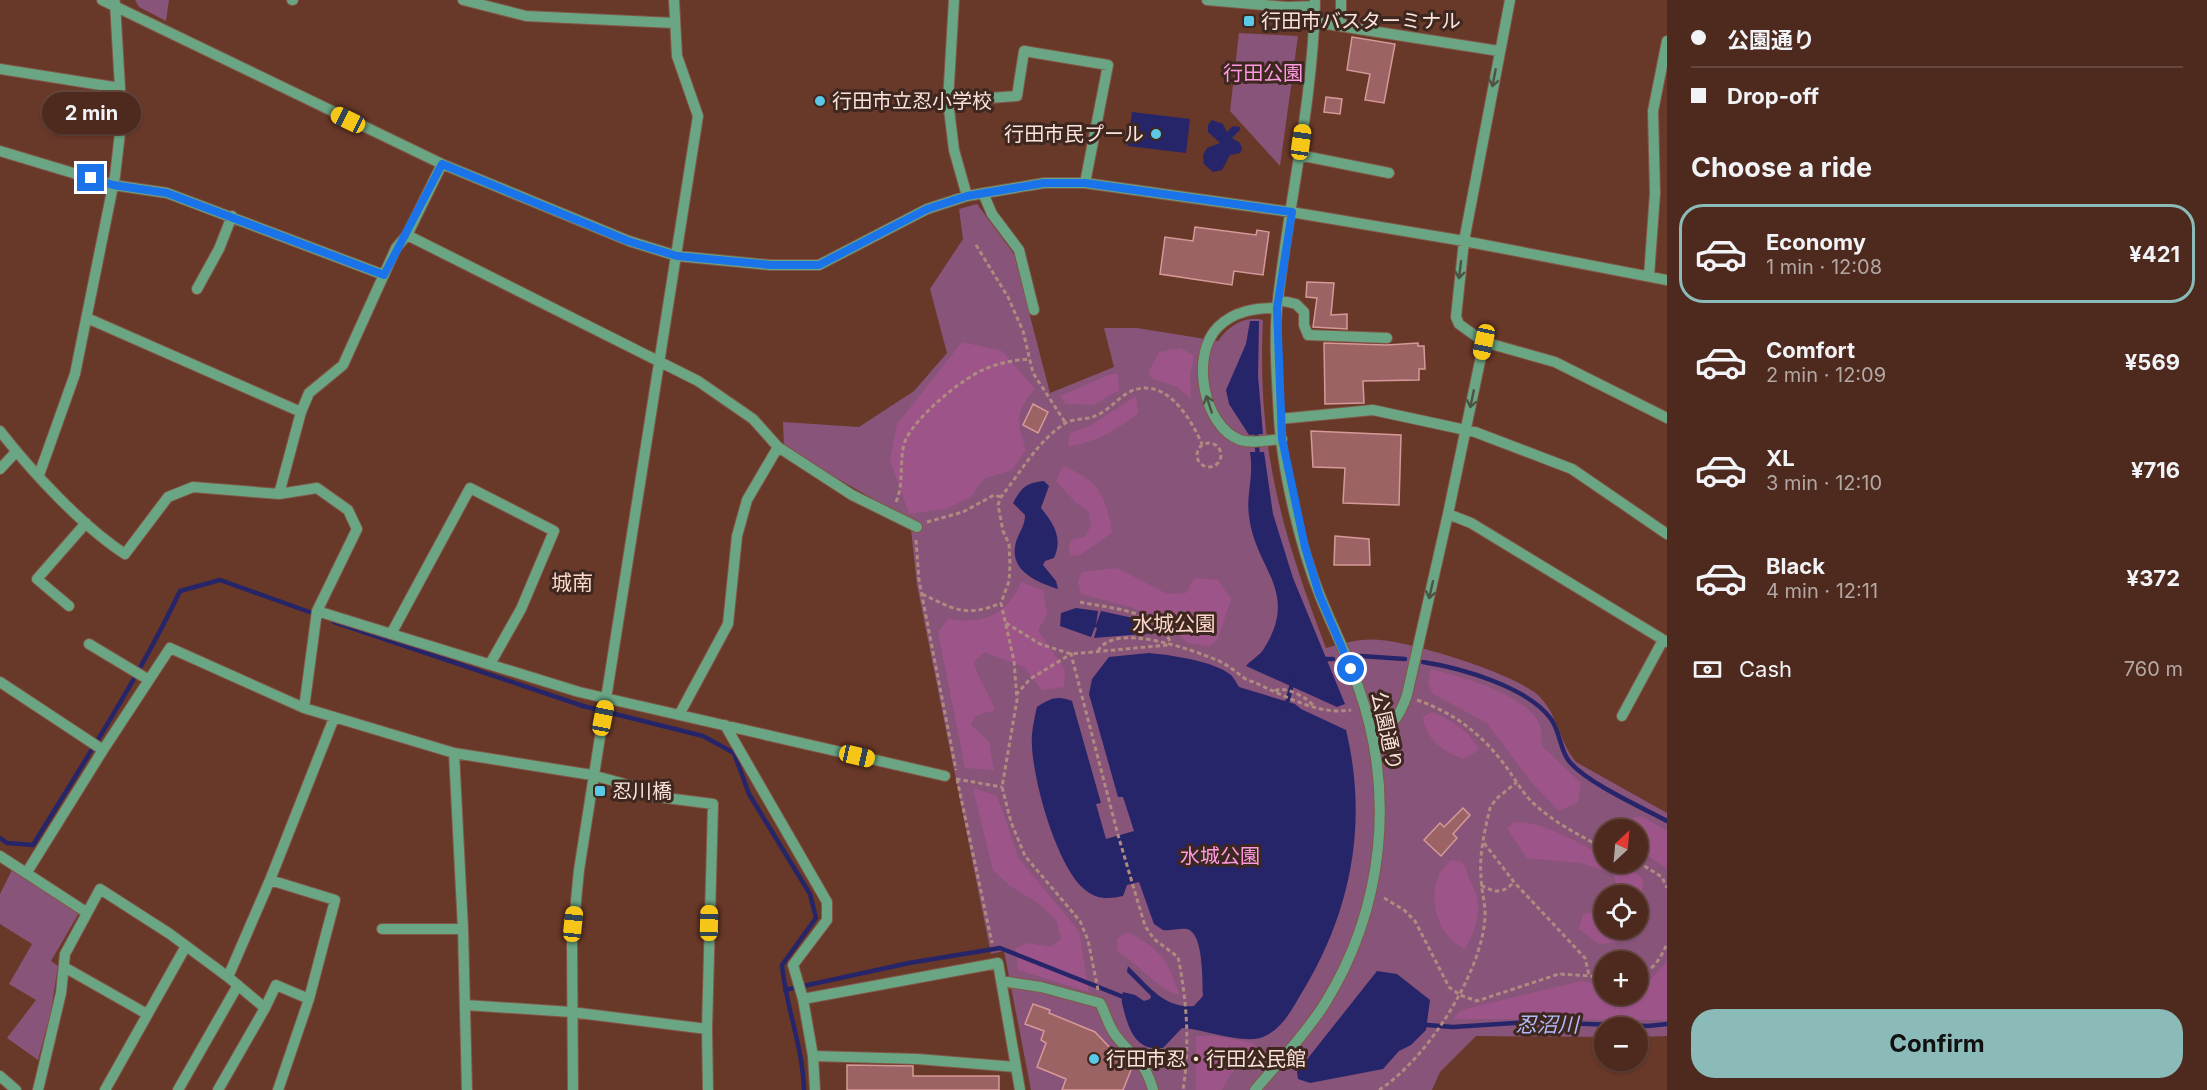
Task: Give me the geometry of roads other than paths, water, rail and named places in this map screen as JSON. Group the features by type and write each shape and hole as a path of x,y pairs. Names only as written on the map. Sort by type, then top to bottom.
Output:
{"street":[{"path":"102,0 115,3 442,164 628,241 677,256 771,265 819,265 927,209 967,196 1044,183 1085,183 1292,212 1464,241 1667,280"},
{"path":"463,0 526,16 674,23"},
{"path":"573,1090 572,942 592,776 661,365 698,116 677,56 674,0"},
{"path":"954,0 948,101 954,150 967,196"},
{"path":"1207,0 1287,7 1315,3"},
{"path":"1341,0 1341,25"},
{"path":"1510,0 1464,241 1456,317 1460,324 1484,342 1555,362 1667,418"},
{"path":"39,475 75,374 113,185 120,133 115,3"},
{"name":"公園通り","path":"1255,1090 1322,1007 1360,935 1372,893 1380,836 1379,772 1373,738 1359,687 1319,594 1289,482 1279,419 1278,304 1292,212 1315,3"},
{"path":"1314,22 1499,51"},
{"path":"1648,276 1655,193 1653,111 1667,41"},
{"path":"948,101 1017,96 1024,51 1108,64 1085,183"},
{"path":"0,69 9,68 120,88"},
{"path":"0,151 113,185 167,193 384,275"},
{"path":"1299,154 1389,173"},
{"path":"279,494 301,412 309,393 343,365 396,248 407,235 442,164"},
{"path":"983,193 992,214 1019,250 1034,310"},
{"path":"197,289 215,258 232,216"},
{"path":"407,235 661,365 698,381 753,419 778,447 852,495 917,528"},
{"path":"1282,439 1248,442 1222,430 1208,404 1204,380 1205,352 1217,328 1231,317 1252,308 1296,304 1304,312 1304,325 1308,334 1387,338"},
{"path":"87,318 301,412"},
{"path":"1373,738 1392,726 1400,714 1449,514 1484,342"},
{"path":"1279,419 1373,410 1465,430 1572,470 1667,534"},
{"path":"0,431 16,452 100,539 124,554 168,497 193,487 279,494 317,488 348,510 357,529 317,611 304,708"},
{"path":"679,715 728,624 737,536 745,509 778,447"},
{"path":"0,469 16,452"},
{"path":"391,634 470,488 554,531 521,609 490,664"},
{"path":"1449,514 1471,523 1665,641 1622,716"},
{"path":"69,606 37,579 86,524"},
{"path":"317,611 606,699 945,776"},
{"path":"89,644 149,680"},
{"path":"27,872 170,648 304,708 454,753 592,776 643,789 651,796 713,804 706,1029 708,1090"},
{"path":"0,682 103,750"},
{"path":"228,977 270,880 334,718"},
{"path":"725,725 827,902 827,920 793,965 803,999 813,1056 815,1090"},
{"path":"454,753 463,929 467,1090"},
{"path":"0,856 86,912"},
{"path":"270,880 335,900 309,999 278,1090"},
{"path":"38,1090 61,993 65,954 100,889 186,946 265,1008"},
{"path":"382,929 463,929"},
{"path":"105,1090 186,946"},
{"path":"803,999 998,963 1020,1090"},
{"path":"64,967 147,1014"},
{"path":"1001,981 1041,987 1100,1003 1113,1032 1136,1054 1150,1079 1153,1090"},
{"path":"218,1090 276,985 309,999"},
{"path":"178,1090 238,986"},
{"path":"465,1005 571,1012 706,1029"},
{"path":"813,1056 917,1059 1016,1067"},
{"path":"0,1076 16,1090"}],"waterway":[{"path":"1256,434 1258,458"},
{"path":"0,838 7,843 33,845 128,688 180,591 220,580 315,614"},
{"path":"334,622 583,706 703,736 734,753 749,794 810,894 816,918 782,965 801,1058 804,1090"},
{"path":"1361,656 1405,659"},
{"path":"1322,659 1333,659"},
{"path":"1423,662 1474,674 1527,697 1551,719 1566,757 1577,769 1601,786 1667,821"},
{"path":"1286,707 1293,680"},
{"path":"785,990 909,963 1000,948 1126,998"},
{"name":"忍沼川","path":"1427,1025 1453,1027 1529,1022 1648,1026 1667,1024"}],"place":[{"name":"行田市バスターミナル","path":"1249,21"},
{"name":"行田市立忍小学校","path":"820,101"},
{"name":"行田市民プール","path":"1156,134"},
{"name":"忍川橋","path":"600,791"},
{"name":"行田市忍・行田公民館","path":"1094,1059"}],"district":[{"name":"城南","path":"572,583"},
{"name":"水城公園","path":"1174,624"}],"park label":[{"name":"行田公園","path":"1263,73"}]}
